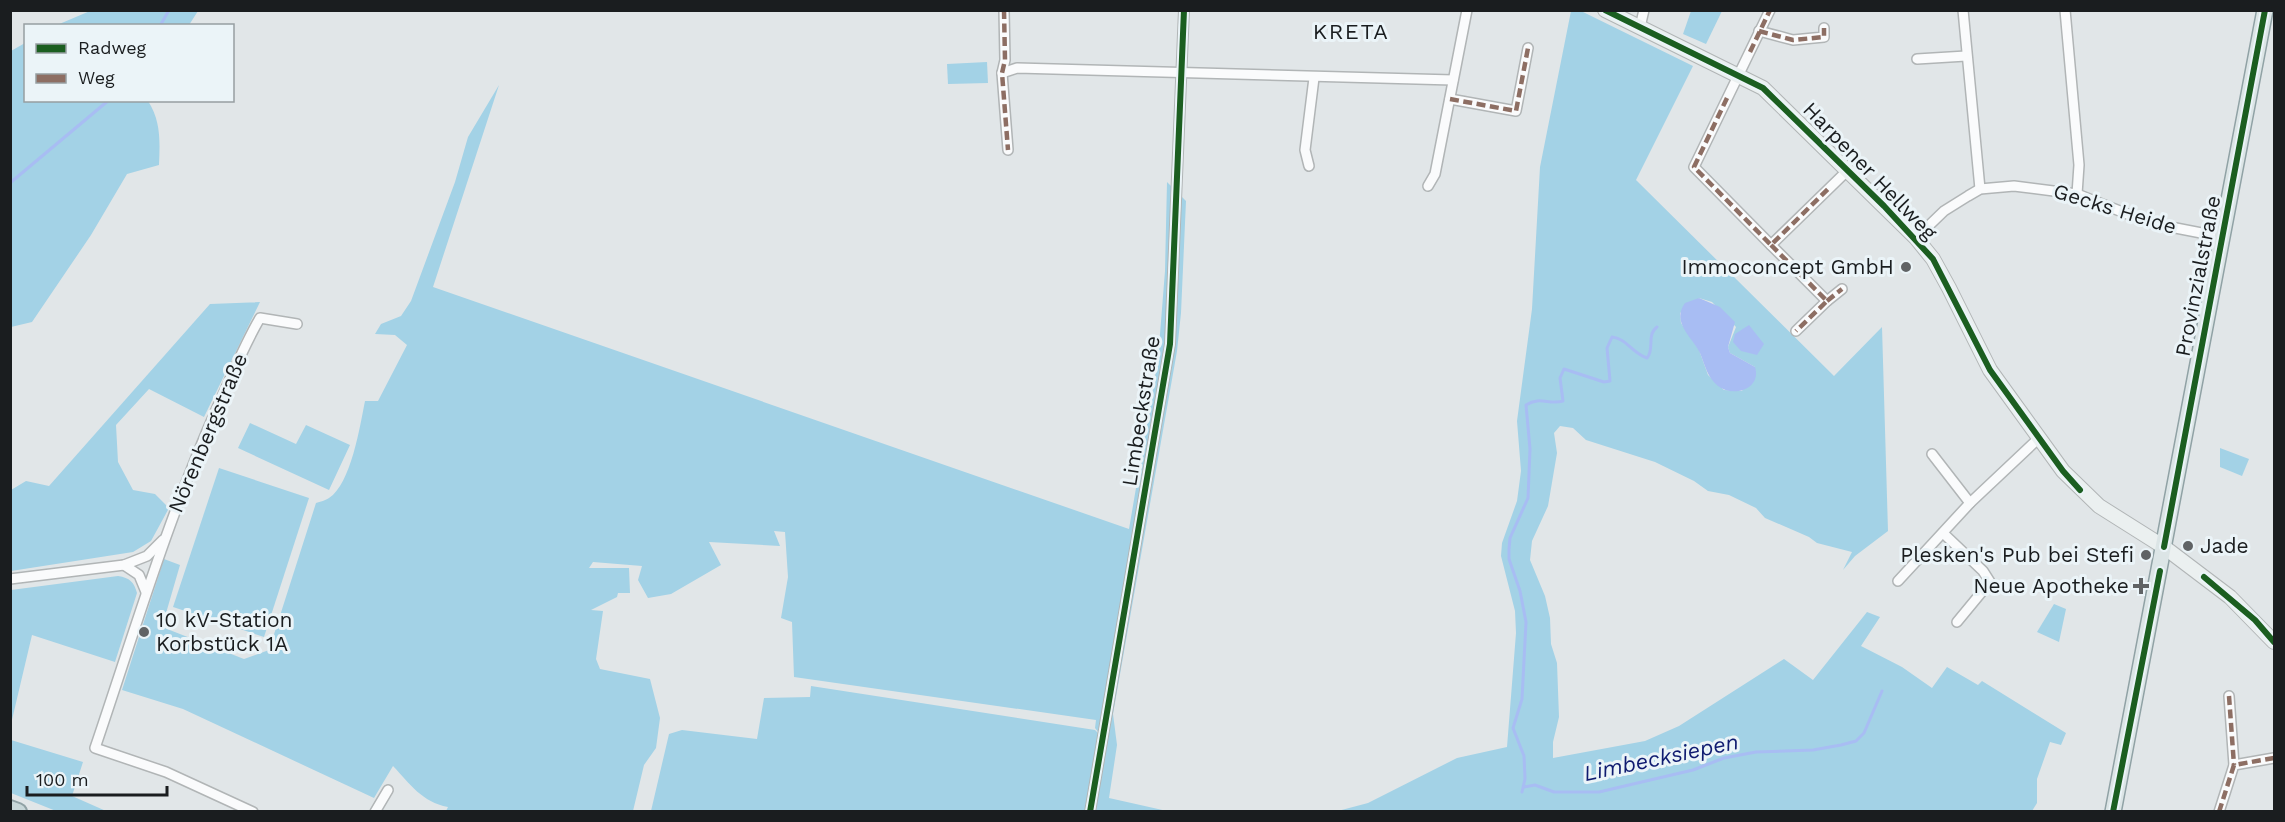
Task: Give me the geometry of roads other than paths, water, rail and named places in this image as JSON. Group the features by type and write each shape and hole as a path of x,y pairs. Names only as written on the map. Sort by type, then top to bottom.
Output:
{"highway":[{"path":"10,809 18,812"}],"main road":[{"name":"Provinzialstraße","path":"2113,812 2265,10"}],"street":[{"path":"1004,10 1005,60 1002,73 1008,150"},
{"name":"Limbeckstraße","path":"1090,812 1167,366 1173,310 1184,10"},
{"path":"1428,186 1436,174 1467,10"},
{"name":"Harpener Hellweg","path":"1605,10 1763,88 1916,238 1933,259 1990,370 2063,471 2098,506 2164,547 2230,597 2274,642"},
{"path":"1640,27 1644,10"},
{"path":"1770,10 1694,167 1827,302"},
{"path":"1963,10 1980,189"},
{"path":"2065,10 2078,145 2077,194"},
{"path":"1759,32 1793,40 1824,37 1824,28"},
{"path":"1450,99 1516,111 1528,48"},
{"path":"1917,59 1966,56"},
{"path":"1002,73 1017,68 1314,78 1454,80"},
{"path":"1309,166 1305,150 1314,78"},
{"path":"1771,245 1848,170"},
{"name":"Gecks Heide","path":"1916,238 1944,212 1980,189 2029,186 2077,194 2150,223 2222,237"},
{"path":"1796,331 1842,289"},
{"name":"Nörenbergstraße","path":"10,579 124,565 147,556 164,538 196,454 249,338 261,318 297,324"},
{"path":"1898,581 1971,503 2039,438"},
{"path":"1932,454 1971,503"},
{"path":"1943,533 1983,571 1990,582 1957,622"},
{"path":"164,538 95,748 166,772 253,812"},
{"path":"124,565 139,575 146,592"},
{"path":"2219,812 2234,765 2229,696"},
{"path":"2234,765 2274,758"},
{"path":"375,812 388,789"}],"waterway":[{"path":"161,24 169,10"},
{"path":"10,183 107,102"},
{"path":"1522,792 1525,779 1524,756 1513,728 1522,699 1526,622 1520,591 1509,559 1509,549 1510,538 1528,498 1530,449 1526,405 1536,401 1563,401 1560,378 1564,369 1604,382 1610,381 1607,348 1612,337 1621,340 1647,358 1652,334 1657,327"},
{"name":"Limbecksiepen","path":"1524,787 1535,785 1554,792 1599,792 1693,770 1724,758 1756,752 1813,750 1856,741 1864,733 1882,691"}],"place":[{"name":"Immoconcept GmbH","path":"1906,267"},
{"name":"Jade","path":"2188,546"},
{"name":"Plesken's Pub bei Stefi","path":"2146,555"},
{"name":"Neue Apotheke","path":"2141,586"},
{"name":"10 kV-Station Korbstück 1A","path":"144,632"}],"district":[{"name":"KRETA","path":"1351,31"}]}
